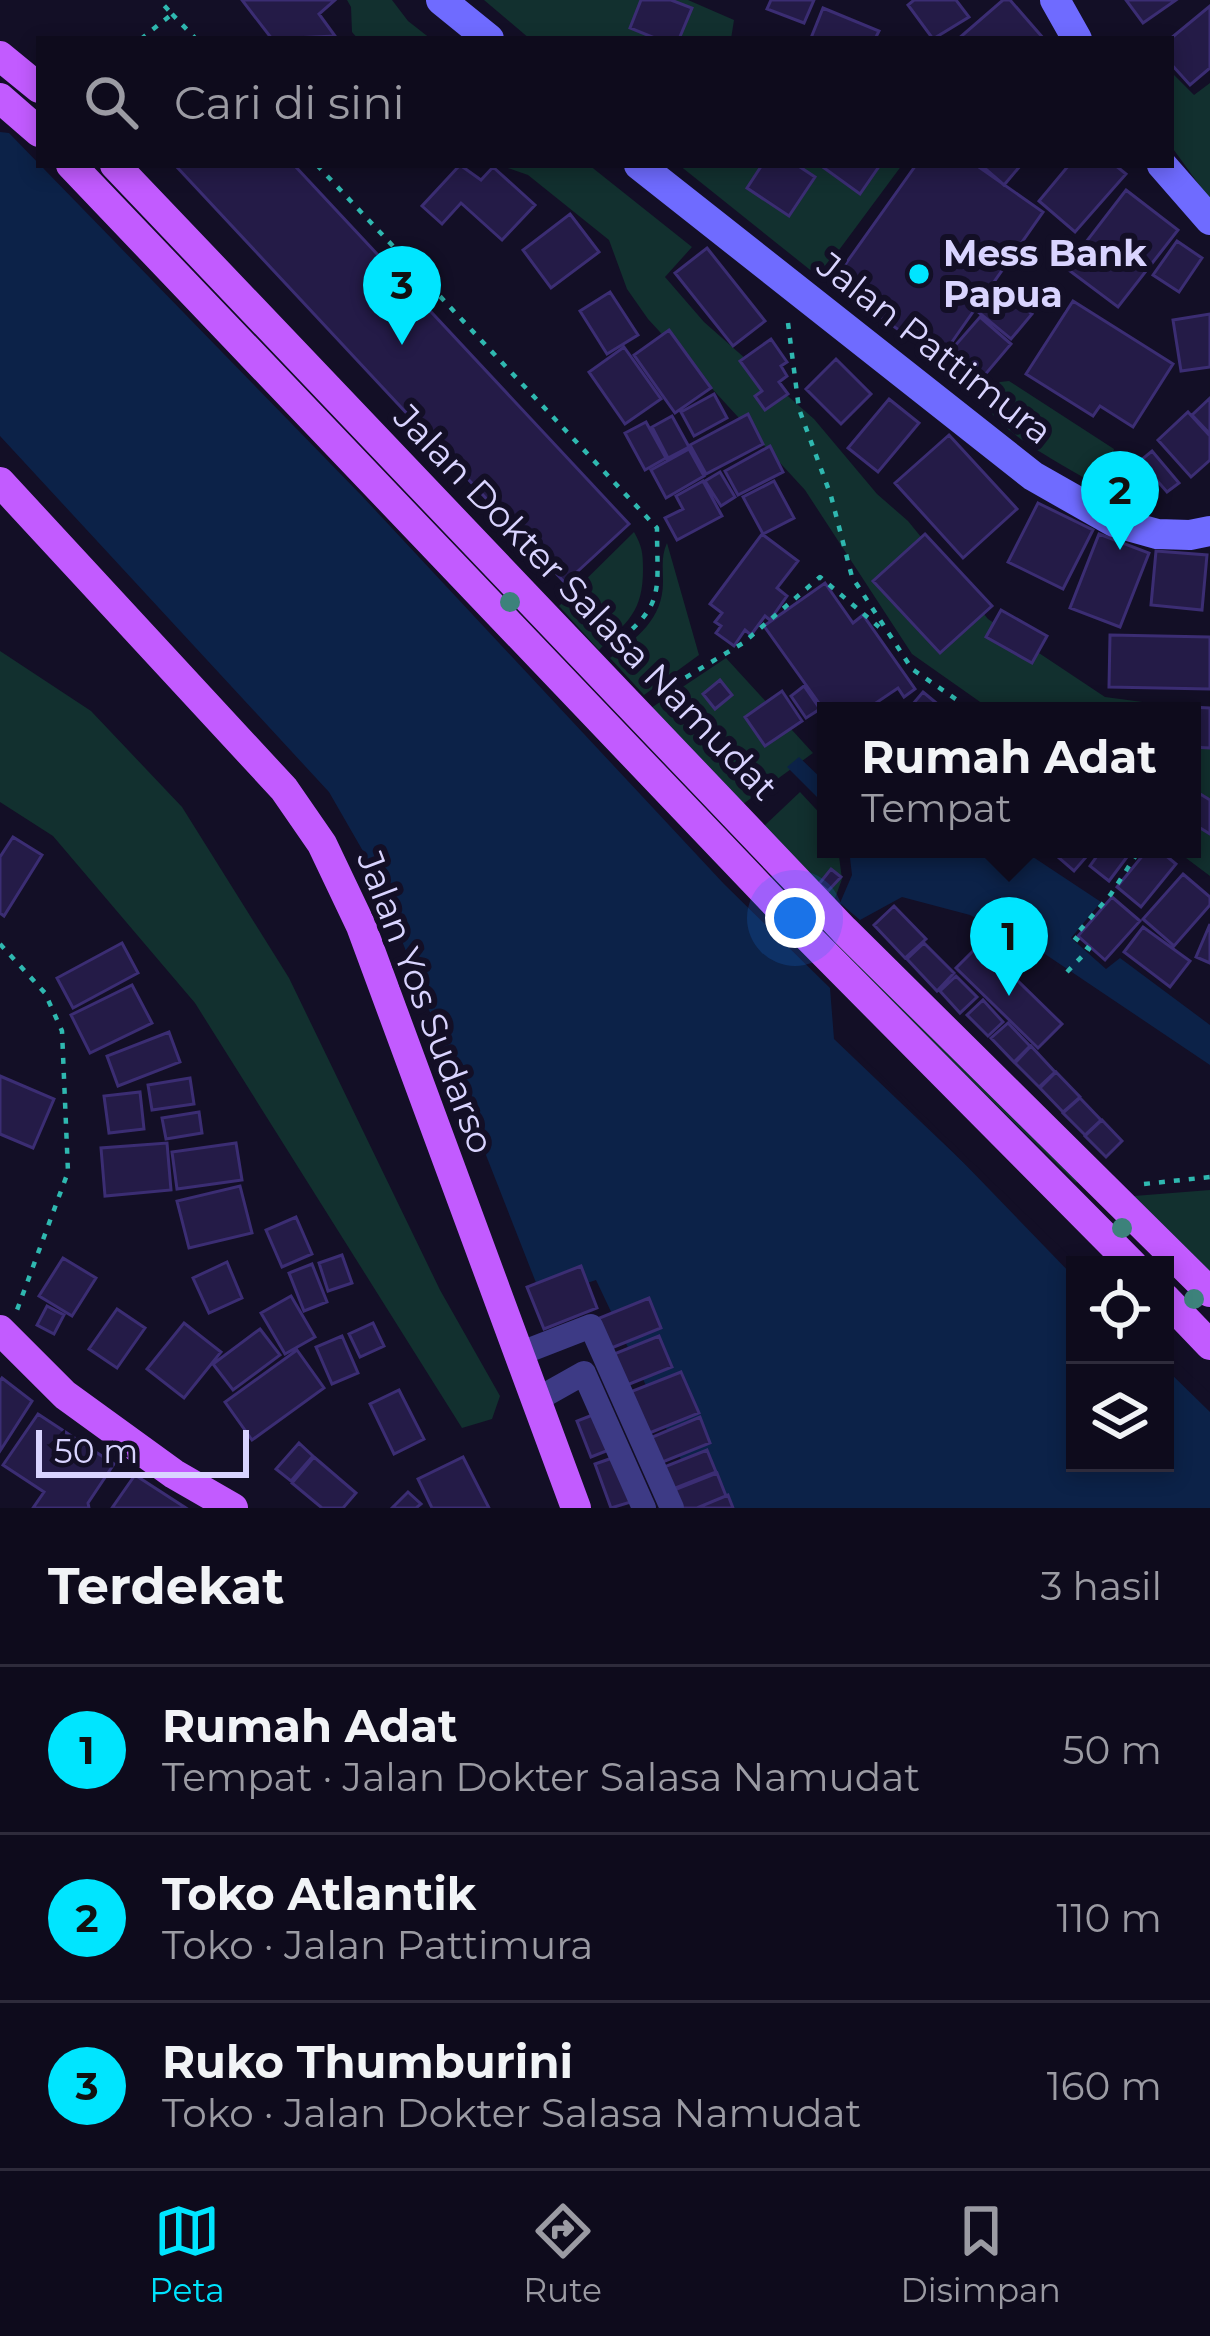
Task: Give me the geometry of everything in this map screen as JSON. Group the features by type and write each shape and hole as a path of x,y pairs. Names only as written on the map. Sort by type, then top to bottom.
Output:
{"main road":[{"path":"441,0 485,36"},
{"path":"1055,0 1075,36"},
{"path":"0,56 36,86"},
{"path":"0,98 36,129"},
{"name":"Jalan Dokter Salasa Namudat","path":"74,168 795,924 833,940 1111,1193 1210,1292"},
{"name":"Jalan Dokter Salasa Namudat","path":"118,168 820,904 833,940 1124,1256"},
{"name":"Jalan Pattimura","path":"642,168 1033,476 1114,522 1157,534 1190,536 1210,531"},
{"path":"1165,168 1210,220"},
{"name":"Jalan Yos Sudarso","path":"0,482 244,742 322,844 361,926 576,1508"},
{"path":"608,730 634,709"},
{"path":"1085,1216 1111,1193"},
{"path":"1174,1307 1210,1345"},
{"path":"4,1333 65,1394 174,1474 233,1508"}],"street":[{"path":"519,1354 591,1326 672,1508"},
{"path":"536,1400 584,1373 644,1508"}],"path":[{"path":"159,0 193,36"},
{"path":"145,36 172,14"},
{"path":"319,168 657,528 657,595 642,622 592,662"},
{"path":"787,281 789,351 799,410 832,496 852,577 912,670 960,702"},
{"path":"634,709 743,643 820,577 887,635"},
{"path":"1067,972 1089,949 1074,937 1134,858"},
{"path":"0,944 45,993 62,1031 68,1172 4,1333"},
{"path":"1111,1193 1120,1186 1210,1177"}],"green space":[{"path":"347,0 392,0 427,36 355,36"},
{"path":"484,0 688,0 734,20 731,36 526,36"},
{"path":"1174,75 1194,95 1210,83 1210,200 1174,150"},
{"path":"508,168 593,168 692,247 665,277 704,322 814,419 877,494 908,521 988,619 1105,697 1142,702 980,702 912,654 805,490 648,319 627,289 609,240 528,175"},
{"path":"683,168 900,168 819,277"},
{"path":"1009,381 1114,449 1101,488 1016,436 989,410 983,398 1000,382"},
{"path":"634,532 643,558 640,596 626,623 599,650 559,606"},
{"path":"667,543 699,655 644,695 610,658 639,635 659,607"},
{"path":"0,651 91,711 182,807 289,978 440,1290 500,1396 492,1419 462,1428 195,1003 53,836 0,802"},
{"path":"726,658 813,753 739,807 651,708"},
{"path":"1201,710 1210,711 1210,876 1186,858 1201,858"},
{"path":"800,792 817,810 817,858 839,858 842,879 834,901 761,829"},
{"path":"839,938 1081,1177 1076,1183 833,945"},
{"path":"1210,1190 1210,1272 1134,1196"}],"water":[{"path":"0,132 9,133 36,161 36,168 43,168 362,496 724,884 830,988 834,1039 1066,1260 1066,1472 1174,1472 1174,1366 1210,1402 1210,1508 704,1508 596,1280 542,1298 375,872 329,792 0,436"},
{"path":"799,757 817,774 817,797 787,767"},
{"path":"850,858 1035,858 1101,902 1071,938 1106,969 1120,958 1210,1025 1210,1065 1039,950 970,915 902,897 860,920 840,903 852,875"}],"pier":[{"path":"847,1042 1070,1256 1066,1269"},
{"path":"1174,1359 1210,1393 1210,1412 1174,1377"}],"building":[{"path":"242,0 335,0 319,14 335,36 270,36"},
{"path":"641,0 671,0 692,8 680,36 650,36 630,28"},
{"path":"771,0 814,0 804,23 767,9"},
{"path":"914,0 956,0 969,17 931,36 908,5"},
{"path":"1003,0 1010,0 1041,36 961,36"},
{"path":"1126,0 1176,0 1143,23"},
{"path":"1210,6 1210,68 1190,85 1174,67 1174,36"},
{"path":"823,8 879,31 876,36 812,36"},
{"path":"178,168 297,168 629,524 565,583"},
{"path":"457,168 481,180 494,168 535,205 502,240 461,203 442,224 422,206"},
{"path":"760,168 802,168 815,177 789,216 747,188"},
{"path":"824,168 878,168 860,194"},
{"name":"Mess Bank Papua","path":"914,168 980,168 1043,212 940,359 832,283"},
{"path":"984,168 1018,168 1004,185"},
{"path":"1066,168 1119,168 1126,174 1075,232 1039,201"},
{"path":"1126,190 1178,230 1118,307 1066,268"},
{"path":"570,214 599,252 551,288 523,250"},
{"path":"1177,241 1202,258 1179,292 1153,275"},
{"path":"707,248 765,321 733,346 675,273"},
{"path":"998,286 1032,314 1011,339 977,311"},
{"path":"610,292 638,335 607,354 580,311"},
{"path":"1073,301 1173,364 1133,427 1100,406 1093,416 1026,374"},
{"path":"1210,314 1210,367 1181,371 1173,320"},
{"path":"980,317 1011,344 978,383 946,356"},
{"path":"669,330 711,388 675,413 634,355"},
{"path":"771,339 787,362 781,366 787,376 779,382 788,394 765,410 755,396 762,391 740,361"},
{"path":"624,347 661,399 625,424 589,372"},
{"path":"836,359 871,394 841,424 806,389"},
{"path":"714,394 727,418 694,436 681,412"},
{"path":"1210,398 1210,434 1192,415"},
{"path":"889,399 919,423 878,472 848,448"},
{"path":"1188,412 1210,436 1210,460 1191,477 1158,440"},
{"path":"748,414 763,444 706,474 690,445"},
{"path":"672,416 689,447 668,458 652,427"},
{"path":"646,422 666,458 645,470 625,433"},
{"path":"949,435 1017,509 963,558 895,483"},
{"path":"770,446 783,472 738,495 725,471"},
{"path":"689,449 704,476 666,498 651,470"},
{"path":"1152,451 1179,483 1167,492 1140,461"},
{"path":"1119,461 1140,470 1130,493 1109,484"},
{"path":"720,472 735,497 721,506 705,481"},
{"path":"703,481 722,516 677,540 665,518 683,509 676,496"},
{"path":"774,481 794,518 763,534 743,497"},
{"path":"1038,503 1093,530 1063,589 1008,562"},
{"path":"762,534 798,561 777,588 787,596 770,620 765,616 751,635 745,630 734,646 716,633 721,626 715,622 722,613 710,604"},
{"path":"925,534 992,606 940,653 873,581"},
{"path":"1099,534 1149,553 1120,627 1070,608"},
{"path":"1156,551 1207,555 1202,610 1151,605"},
{"path":"825,583 853,623 863,615 915,689 904,697 898,688 877,702 818,702 764,626"},
{"path":"1001,610 1047,636 1032,663 986,637"},
{"path":"1110,635 1210,637 1210,689 1109,687"},
{"path":"720,680 732,695 715,709 703,694"},
{"path":"804,686 817,711 806,718 791,696"},
{"path":"782,691 802,721 765,746 745,717"},
{"path":"923,692 935,702 915,702"},
{"path":"1201,708 1210,708 1210,748 1201,748"},
{"path":"1201,794 1210,800 1210,834 1201,828"},
{"path":"13,837 42,855 4,916 0,913 0,857"},
{"path":"1059,858 1085,858 1074,871"},
{"path":"1096,858 1126,858 1109,881 1090,866"},
{"path":"1141,858 1169,858 1176,864 1141,907 1117,887"},
{"path":"831,869 841,877 828,891 819,884"},
{"path":"1183,874 1210,897 1210,905 1174,946 1143,919"},
{"path":"1112,897 1140,921 1105,960 1078,936"},
{"path":"894,906 926,939 905,958 874,925"},
{"path":"1210,924 1210,963 1196,957"},
{"path":"1143,927 1190,961 1170,987 1124,952"},
{"path":"122,943 138,973 73,1008 57,978"},
{"path":"924,943 954,973 937,991 907,959"},
{"path":"980,944 1062,1024 1038,1048 956,968"},
{"path":"956,976 977,997 960,1013 940,991"},
{"path":"132,985 152,1023 90,1053 71,1015"},
{"path":"983,1000 1003,1022 988,1036 967,1015"},
{"path":"1008,1023 1030,1046 1014,1062 991,1038"},
{"path":"169,1032 180,1062 118,1086 107,1056"},
{"path":"1031,1046 1055,1072 1039,1087 1015,1063"},
{"path":"1056,1072 1080,1097 1063,1112 1040,1088"},
{"path":"0,1076 54,1099 33,1148 0,1134"},
{"path":"190,1078 194,1104 152,1110 148,1085"},
{"path":"140,1092 144,1129 109,1133 104,1096"},
{"path":"1080,1098 1101,1120 1085,1135 1063,1113"},
{"path":"199,1112 202,1133 166,1139 162,1118"},
{"path":"1102,1120 1122,1141 1106,1157 1085,1136"},
{"path":"167,1143 171,1190 105,1196 101,1148"},
{"path":"236,1143 242,1180 177,1189 172,1152"},
{"path":"240,1186 252,1233 189,1248 177,1201"},
{"path":"296,1217 312,1254 282,1267 266,1230"},
{"path":"342,1255 352,1283 328,1291 319,1263"},
{"path":"63,1258 96,1278 72,1316 39,1296"},
{"path":"227,1262 242,1298 209,1313 193,1278"},
{"path":"312,1264 327,1302 304,1311 289,1273"},
{"path":"581,1266 597,1308 544,1329 527,1287"},
{"path":"291,1296 315,1337 285,1354 261,1313"},
{"path":"649,1298 661,1328 609,1349 597,1319"},
{"path":"47,1306 64,1315 54,1334 37,1325"},
{"path":"117,1309 145,1328 117,1368 89,1349"},
{"path":"184,1323 221,1352 184,1398 147,1369"},
{"path":"373,1323 384,1346 360,1357 349,1334"},
{"path":"260,1329 280,1355 233,1390 213,1364"},
{"path":"342,1336 358,1373 332,1384 316,1347"},
{"path":"659,1336 672,1367 627,1385 614,1354"},
{"path":"297,1350 324,1388 252,1440 225,1402"},
{"path":"681,1372 699,1413 647,1434 630,1392"},
{"path":"2,1378 32,1401 0,1451 0,1381"},
{"path":"399,1390 424,1439 394,1454 370,1404"},
{"path":"38,1414 114,1464 89,1508 33,1508 44,1492 3,1465"},
{"path":"595,1414 609,1450 591,1457 577,1421"},
{"path":"700,1417 710,1443 660,1463 650,1438"},
{"path":"299,1443 313,1456 291,1481 276,1469"},
{"path":"707,1450 716,1472 673,1489 664,1467"},
{"path":"618,1456 634,1501 611,1508 595,1464"},
{"path":"314,1457 356,1493 343,1508 322,1508 292,1483"},
{"path":"463,1457 489,1508 432,1508 418,1479"},
{"path":"717,1473 726,1496 697,1508 681,1508 674,1490"},
{"path":"135,1475 186,1508 112,1508"},
{"path":"408,1492 421,1504 392,1508"},
{"path":"728,1495 733,1508 697,1508"}],"place":[{"name":"Mess Bank Papua","path":"919,274"},
{"name":"Ruko Thumburini","path":"402,345"},
{"name":"Toko Atlantik","path":"1120,550"},
{"name":"Rumah Adat","path":"1009,996"}]}
